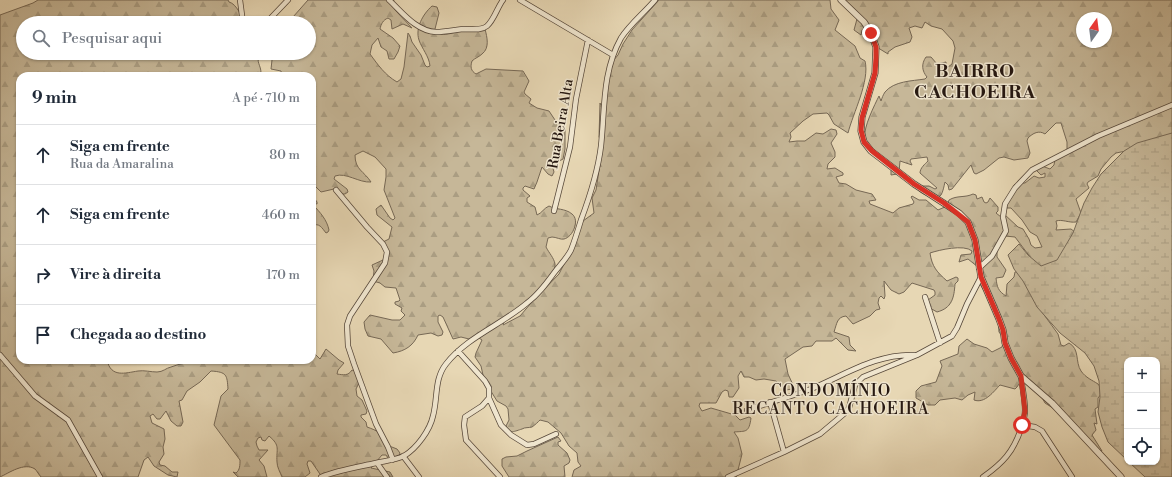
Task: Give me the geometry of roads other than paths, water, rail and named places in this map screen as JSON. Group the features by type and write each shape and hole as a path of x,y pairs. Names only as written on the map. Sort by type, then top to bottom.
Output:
{"street":[{"path":"240,0 242,16"},
{"path":"273,16 288,0"},
{"path":"389,0 418,26 428,31 437,32 481,29 486,27 490,23 503,0"},
{"path":"520,0 613,55"},
{"path":"321,477 336,472 392,460 403,456 416,445 428,428 433,416 437,384 445,364 470,340 527,304 539,292 569,254 590,194 601,148 603,100 613,55 622,37 655,0"},
{"path":"841,0 864,22 871,33 876,47 875,73 862,118 861,130 864,142 872,151 914,184 949,206 968,222 975,240 981,277 999,319 1003,330 1005,343 1011,358 1021,376 1052,403 1120,477"},
{"name":"Rua Beira Alta","path":"554,211 570,147 576,99 588,40"},
{"path":"979,268 992,256 1006,231 1003,217 1005,204 1015,188 1032,170 1098,136 1172,105"},
{"path":"336,190 383,244 388,252 385,263 350,316 347,325 347,335 348,346 354,364 376,424 388,447 392,460"},
{"path":"728,477 820,434 849,408 855,385 863,377 917,355 952,336 958,328 967,304 981,277"},
{"path":"925,297 940,343"},
{"path":"458,351 485,381 489,388 489,398 505,430 527,445 534,444 556,434"},
{"path":"0,355 35,396 68,420 100,477"},
{"path":"747,410 810,389 861,365 891,356 917,355"},
{"path":"983,477 1003,462 1012,451 1022,425 1025,411 1021,376"},
{"path":"489,398 482,406 465,417 464,436 500,477"},
{"path":"770,402 784,452"},
{"path":"1022,425 1035,427 1042,431 1072,477"},
{"path":"403,456 418,477"},
{"path":"377,463 387,477"}],"district":[{"name":"BAIRRO CACHOEIRA","path":"975,81"},
{"name":"CONDOMÍNIO RECANTO CACHOEIRA","path":"831,400"}]}
